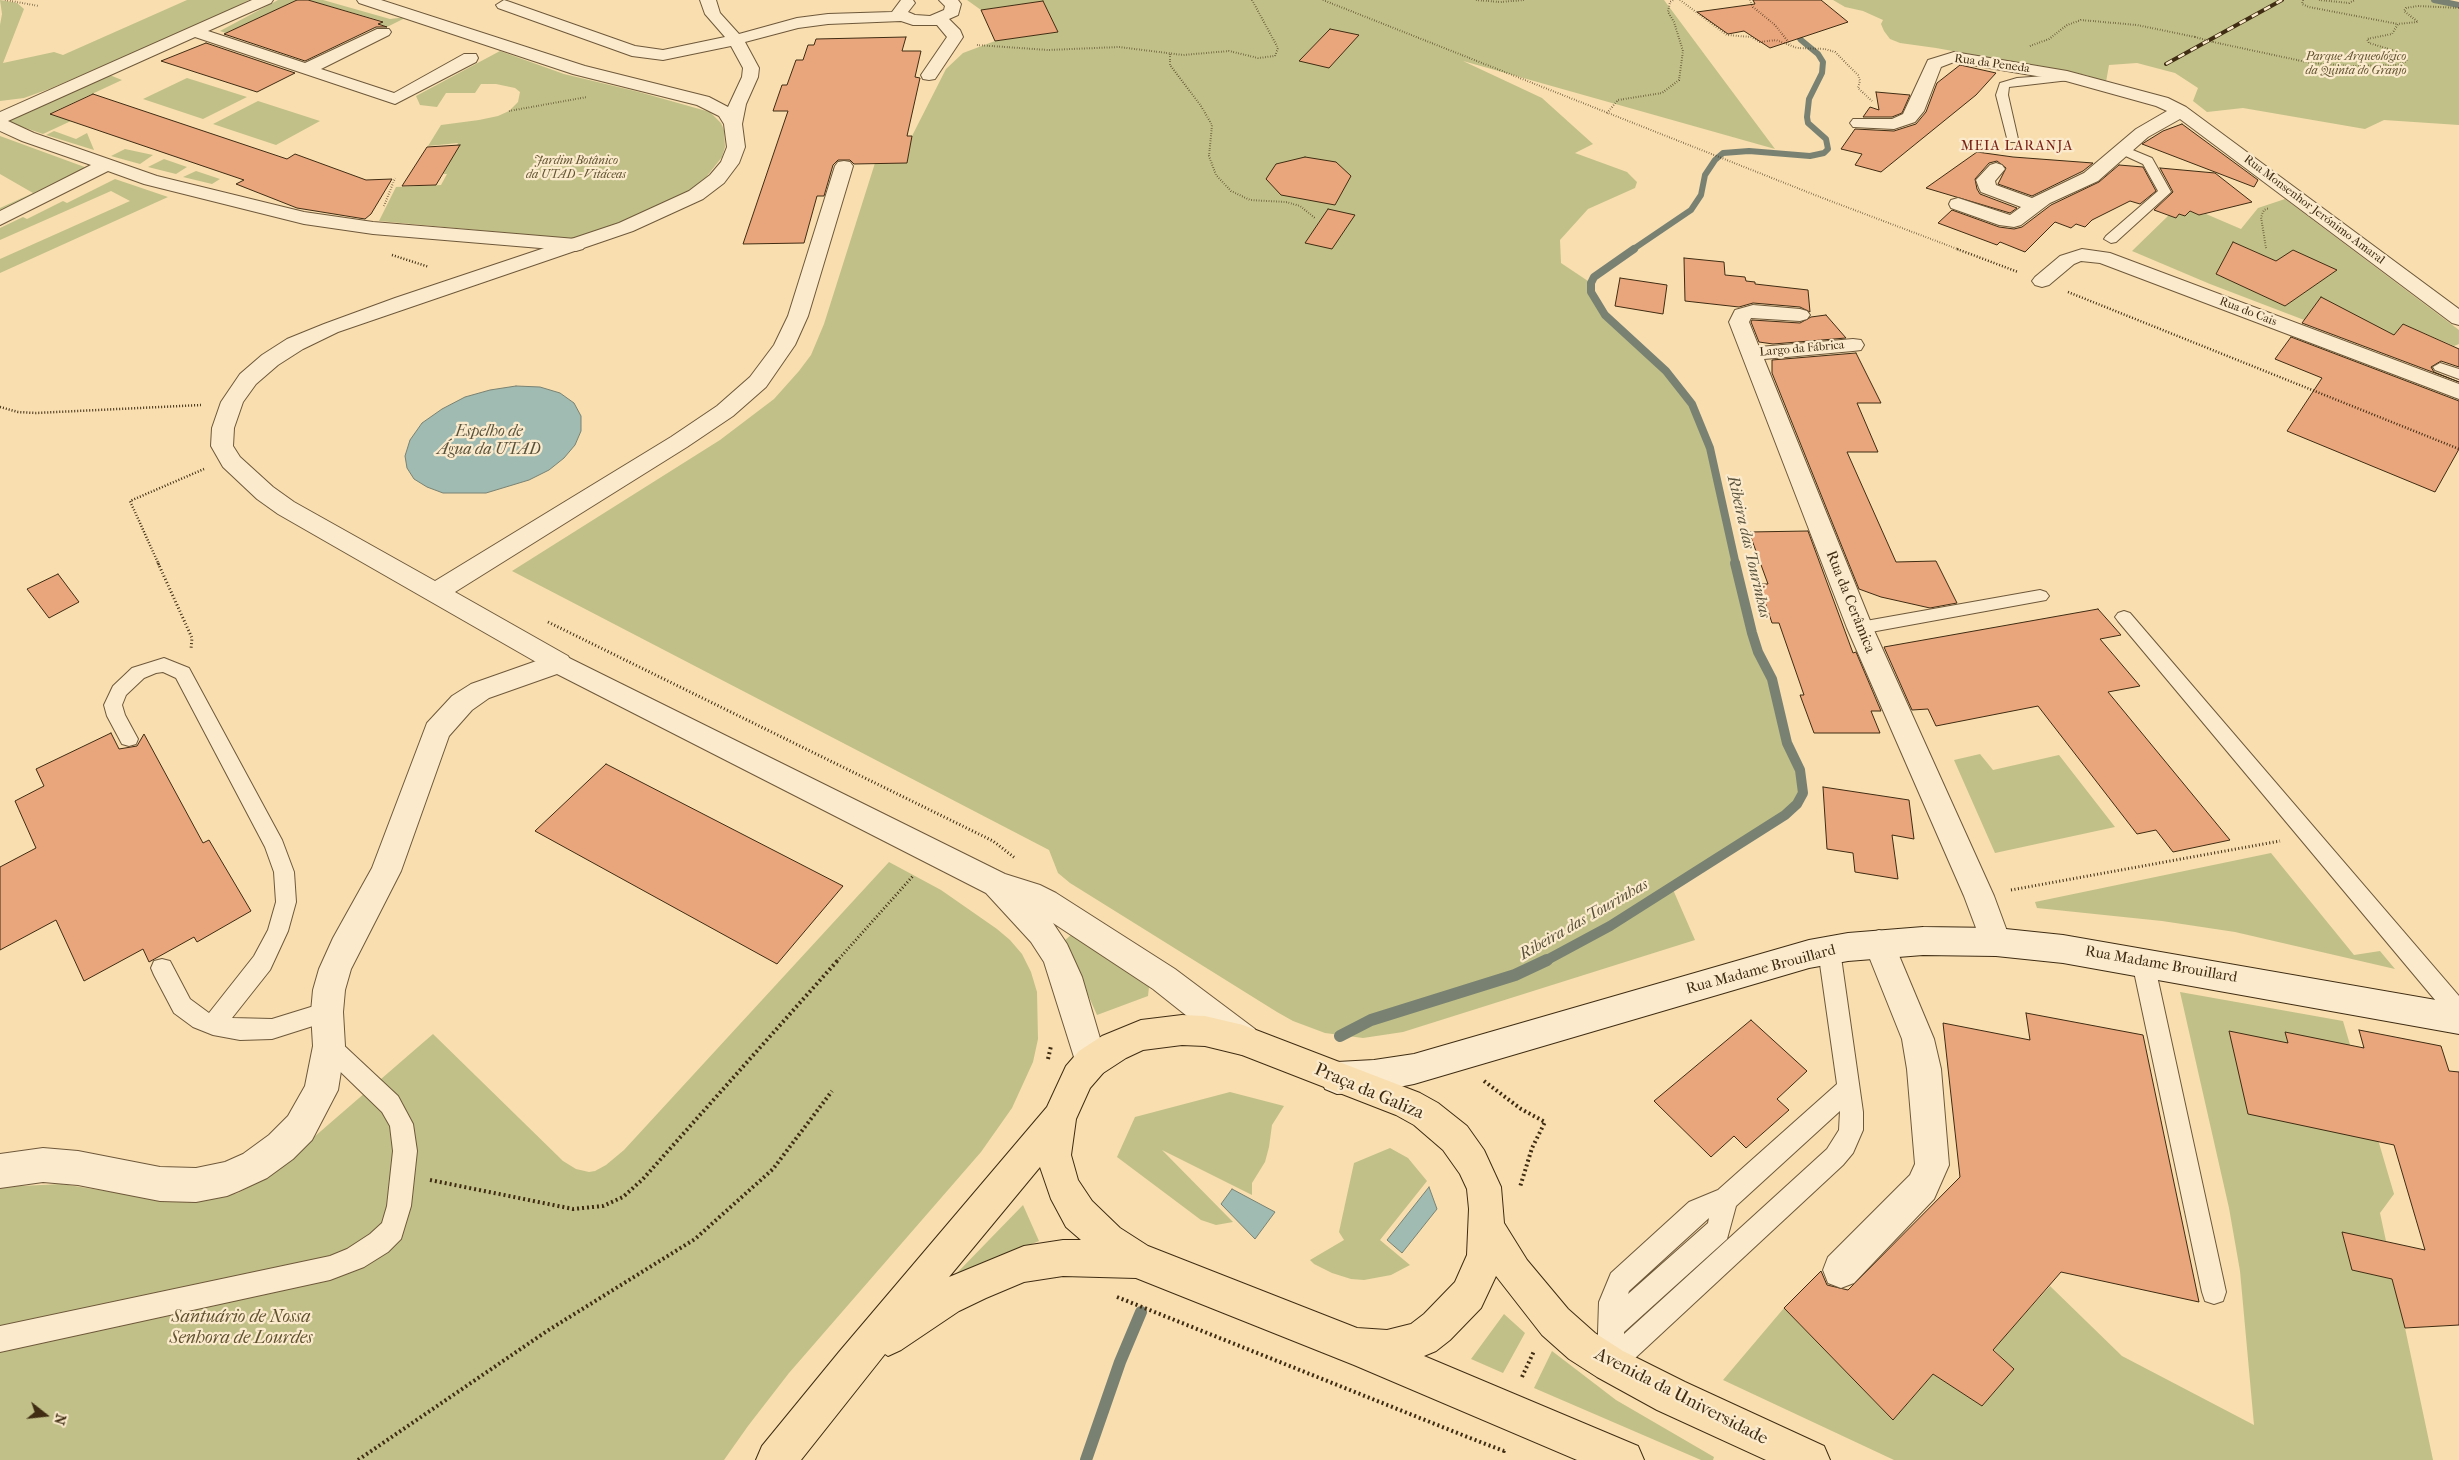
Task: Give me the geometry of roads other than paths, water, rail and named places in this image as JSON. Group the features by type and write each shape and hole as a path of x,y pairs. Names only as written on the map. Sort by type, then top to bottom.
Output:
{"main road":[{"name":"Praça da Galiza","path":"1161,1031 1205,1031 1243,1040 1408,1104 1432,1118 1455,1138 1472,1162 1484,1187 1487,1228 1485,1255 1468,1295 1437,1327 1423,1338 1387,1349 1357,1348 1136,1260 1093,1229 1070,1201 1058,1173 1054,1155 1059,1118 1078,1077 1092,1062 1114,1047 1141,1035 1161,1031"},
{"path":"776,1460 852,1365 1059,1118"},
{"name":"Avenida da Universidade","path":"1487,1228 1514,1273 1555,1322 1582,1346 1610,1364 1671,1396 1810,1460"},
{"path":"852,1365 923,1312 974,1284 1005,1271 1040,1260 1063,1258 1136,1260"},
{"path":"1357,1348 1624,1460"}],"street":[{"path":"0,118 265,0"},
{"path":"365,0 579,70 694,99 720,108 726,112 733,124 736,140 734,154 724,170 707,187 665,211 576,245 402,302 313,336 270,360 248,379 232,402 223,428 222,446 231,462 265,493 286,508 559,663 997,884 1037,898 1101,937 1175,987 1243,1040"},
{"path":"708,0 716,19 736,40 750,64 750,77 739,99 733,124"},
{"path":"903,16 900,12 901,8 913,0"},
{"path":"500,2 632,51 670,55 736,40 782,26 813,20 903,16 922,21 940,19 947,16 954,8 953,4 946,0"},
{"path":"929,75 954,42 954,33 940,19"},
{"path":"195,32 395,99 470,58"},
{"path":"307,70 383,32"},
{"name":"Rua da Peneda","path":"1859,123 1898,123 1914,114 1931,68 1935,63 1945,58 1964,58 2074,77 2174,107"},
{"path":"694,99 723,92 750,77"},
{"path":"1958,204 2011,222 2018,219 2046,197 2090,177 2174,107"},
{"name":"Rua Monsenhor Jerónimo Amaral","path":"2174,107 2459,319"},
{"path":"0,124 28,137 106,165 202,194 304,218 373,228 576,245"},
{"path":"0,219 106,165"},
{"path":"435,593 702,427 725,411 758,382 784,345 798,316 844,166"},
{"path":"1996,169 1985,180 1988,188 2034,205"},
{"name":"Rua do Cais","path":"2042,281 2067,260 2074,257 2082,255 2103,257 2459,392"},
{"name":"Rua da Cerâmica","path":"1800,315 1757,311 1742,314 1739,322 1860,628 1979,896 1996,942"},
{"name":"Largo da Fábrica","path":"1751,354 1853,345"},
{"path":"0,1171 43,1165 78,1168 160,1184 196,1185 227,1179 255,1166 281,1147 300,1128 320,1090 327,1065 329,1046 327,1012 329,990 335,969 344,948 386,871 437,732 462,703 480,691 559,663"},
{"path":"997,884 1042,933 1056,954 1066,977 1092,1062"},
{"name":"Rua Madame Brouillard","path":"1338,1078 1374,1076 1414,1069 1755,969 1829,950 1923,941 1996,942 2063,949 2459,1019"},
{"path":"1841,1270 1922,1187 1932,1165 1924,1069 1918,1039 1880,944"}],"lane":[{"path":"2012,139 2002,93 2004,86 2016,81 2074,77"},
{"path":"2111,239 2165,192 2163,185 2146,160 2122,150"},
{"path":"2440,367 2459,374"},
{"path":"1860,628 2040,596"},
{"path":"2124,617 2459,1012"},
{"path":"129,738 116,716 113,704 119,691 138,673 164,665 182,673 275,846 284,872 286,902 278,931 262,962 213,1024"},
{"path":"1610,1364 1841,1151 1849,1138 1852,1121 1849,1088 1829,950"},
{"path":"2143,962 2214,1292"},
{"path":"162,968 182,1006 200,1020 213,1024 240,1030 272,1029 327,1012"},
{"path":"0,1339 305,1274 347,1261 371,1248 392,1230 399,1206 403,1174 404,1141 398,1117 390,1104 329,1046"},
{"path":"1610,1364 1614,1294 1624,1277 1698,1210 1726,1200 1849,1088"}],"water":[{"name":"Espelho de Água da UTAD","path":"516,386 540,387 560,393 574,403 581,416 581,431 575,445 564,458 549,470 529,480 486,493 443,493 427,487 414,479 407,468 405,456 410,440 422,423 442,409 465,397 490,390"},
{"path":"1429,1187 1437,1209 1402,1253 1387,1240"},
{"path":"1232,1189 1275,1212 1255,1239 1221,1204"}],"waterway":[{"path":"2434,0 2459,5"},
{"name":"Ribeira das Tourinhas","path":"1632,250 1691,210 1701,195 1705,175 1715,160 1723,153 1749,151 1810,156 1824,153 1828,149 1826,139 1808,123 1807,117 1809,99 1822,73 1823,62 1818,54 1801,40 1793,28"},
{"name":"Ribeira das Tourinhas","path":"1634,249 1594,277 1591,283 1591,292 1605,315 1666,371 1692,404 1710,448 1736,565"},
{"name":"Ribeira das Tourinhas","path":"1546,961 1610,926 1785,815 1797,804 1803,793 1800,770 1787,743 1772,679 1758,652 1752,633 1735,563"},
{"name":"Ribeira das Tourinhas","path":"1340,1036 1371,1020 1515,975 1546,961"},
{"name":"Ribeira das Tourinhas","path":"1086,1460 1120,1362 1141,1312"}],"railway":[{"path":"2166,64 2282,0"}],"district":[{"name":"MEIA LARANJA","path":"2017,147"}],"park label":[{"name":"Parque Arqueológico da Quinta do Granjo","path":"2356,64"},
{"name":"Jardim Botânico da UTAD - Vitáceas","path":"576,168"},
{"name":"Santuário de Nossa Senhora de Lourdes","path":"241,1328"}]}
